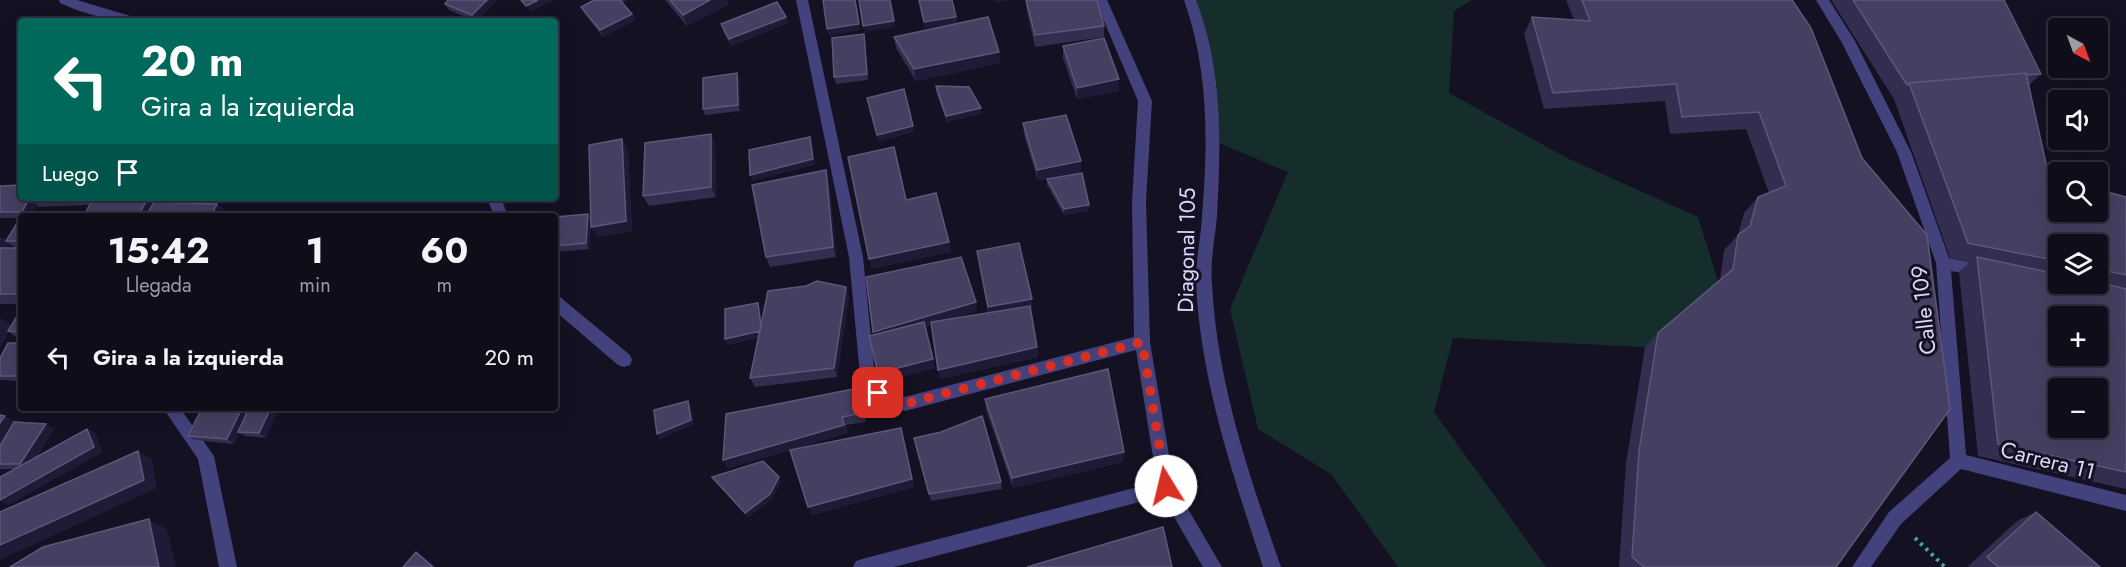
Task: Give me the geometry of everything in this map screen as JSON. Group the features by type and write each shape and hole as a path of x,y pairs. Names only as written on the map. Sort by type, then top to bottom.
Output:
{"street":[{"path":"65,0 85,9 120,18"},
{"path":"802,0 856,257 867,381 878,393 892,401 905,404 1142,342"},
{"path":"1101,0 1145,101 1139,201 1142,342 1166,486 1213,567"},
{"name":"Diagonal 105","path":"1190,0 1198,19 1205,49 1210,95 1210,202 1204,281 1207,328 1247,493 1272,567"},
{"name":"Calle 109","path":"1822,0 1848,40 1904,152 1944,262 1958,461"},
{"path":"1944,262 2001,274"},
{"path":"558,305 624,360"},
{"path":"173,411 206,456 228,567"},
{"path":"1861,567 1895,518 1958,461"},
{"name":"Carrera 11","path":"1958,461 2126,503"},
{"path":"862,567 1166,486"}],"path":[{"path":"1895,518 1945,567"}],"green space":[{"path":"1192,0 1472,0 1454,11 1449,93 1567,158 1698,217 1719,284 1645,347 1453,338 1434,412 1546,567 1398,567 1331,474 1258,429 1230,309 1288,172 1219,143"}],"building":[{"path":"448,0 487,0 472,15 445,4"},
{"path":"521,0 538,0 526,6"},
{"path":"594,0 620,0 632,14 600,30 581,7"},
{"path":"670,0 710,0 683,15"},
{"path":"823,0 855,0 859,24 827,29"},
{"path":"859,0 890,0 894,21 863,26"},
{"path":"919,0 952,0 956,17 924,22"},
{"path":"1026,0 1097,0 1104,26 1035,35"},
{"path":"1582,0 1792,0 1811,28 1862,158 1927,235 1950,409 1836,567 1644,567 1632,557 1639,451 1658,333 1733,269 1738,235 1750,226 1758,197 1786,186 1759,112 1682,117 1676,84 1553,93 1532,17 1590,21"},
{"path":"1853,0 2004,0 2041,74 2026,75 2026,73 1907,85"},
{"path":"777,2 786,17 729,39 721,24"},
{"path":"988,17 999,52 914,69 894,37"},
{"path":"864,34 867,74 834,77 832,38"},
{"path":"1104,38 1119,79 1077,88 1063,46"},
{"path":"737,73 738,105 703,109 703,78"},
{"path":"2026,73 2048,172 2048,222 2108,222 2108,192 2126,197 2126,275 2108,271 2108,234 2048,234 2048,259 1968,243 1909,83"},
{"path":"936,86 969,87 981,108 946,116"},
{"path":"904,89 913,126 877,135 867,98"},
{"path":"1066,115 1081,161 1037,170 1023,123"},
{"path":"711,134 711,187 643,196 645,143"},
{"path":"810,137 813,159 750,175 749,150"},
{"path":"622,139 626,221 591,227 589,145"},
{"path":"894,147 906,200 936,193 949,242 869,259 848,157"},
{"path":"826,170 833,247 766,257 752,185"},
{"path":"1082,173 1089,205 1064,209 1047,179"},
{"path":"18,185 18,201 28,201 22,212 0,212 0,186"},
{"path":"92,201 146,201 140,213 86,213"},
{"path":"154,202 217,204 212,213 148,213"},
{"path":"588,214 586,243 558,246 558,217"},
{"path":"18,222 18,241 6,241"},
{"path":"1019,243 1032,299 988,307 977,251"},
{"path":"0,248 18,248 18,292 0,294"},
{"path":"961,257 976,302 873,332 866,277"},
{"path":"1977,257 2048,272 2048,294 2108,294 2108,285 2126,289 2126,472 1998,444"},
{"path":"817,281 846,287 834,368 750,378 768,291 806,286"},
{"path":"758,303 760,331 725,339 725,309"},
{"path":"1030,306 1037,347 938,370 931,322"},
{"path":"18,315 18,332 8,331"},
{"path":"924,322 933,359 878,373 869,336"},
{"path":"8,343 18,343 18,376 0,376 0,358"},
{"path":"1108,369 1124,452 1012,478 985,399"},
{"path":"859,388 863,413 842,417 844,425 723,460 726,414"},
{"path":"688,401 691,420 657,434 654,410"},
{"path":"200,411 241,411 227,439 188,436"},
{"path":"248,411 270,411 259,433 238,432"},
{"path":"982,416 1001,482 929,494 914,438 941,432"},
{"path":"14,422 46,424 20,464 0,464 0,446"},
{"path":"901,428 912,479 808,507 790,450"},
{"path":"87,429 94,447 0,500 0,477"},
{"path":"138,451 144,480 0,545 0,512"},
{"path":"763,461 779,477 770,494 745,513 712,477"},
{"path":"2036,512 2100,567 1998,567 1987,557"},
{"path":"149,519 159,567 10,567 43,547"},
{"path":"1163,527 1172,567 1027,567"},
{"path":"416,552 433,567 403,567"}],"route":[{"path":"878,393 892,401 905,404 1142,342 1166,486"}]}
